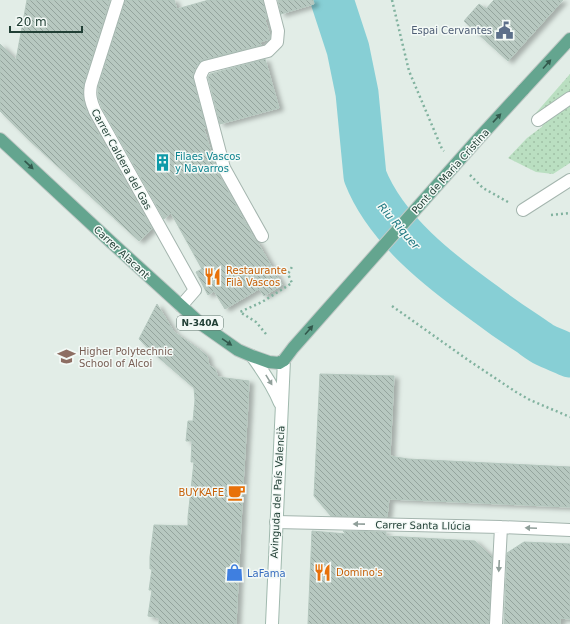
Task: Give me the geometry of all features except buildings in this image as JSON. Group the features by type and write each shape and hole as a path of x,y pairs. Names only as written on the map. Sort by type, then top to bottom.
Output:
{"main road":[{"name":"Pont de Maria Cristina","path":"284,360 478,139 570,39"},
{"name":"Carrer Alacant","path":"0,138 201,324 238,350 269,362 279,363 284,360"}],"street":[{"name":"Carrer Caldera del Gas","path":"118,0 89,93 95,111 195,290 181,306"},
{"path":"262,236 224,168 200,77 205,68 268,51 277,42 278,31 270,0"},
{"path":"538,120 570,98"},
{"path":"523,210 570,180"},
{"name":"Carrer Alacant","path":"252,356 268,379 281,406"},
{"name":"Avinguda del País Valencià","path":"272,624 284,360"},
{"name":"Carrer Santa Llúcia","path":"276,522 570,530"},
{"path":"496,624 501,527"}],"path":[{"path":"392,0 409,71 442,149 448,155"},
{"path":"465,171 483,188"},
{"path":"266,334 256,322 240,312 262,302 292,283 288,274 293,265"},
{"path":"392,306 516,392 530,400 570,417"}],"green space":[{"path":"570,74 570,163 553,174 536,172 508,158 527,138 543,126 535,114"}],"waterway":[{"name":"Riu Riquer","path":"332,0 348,49 357,93 365,176 374,196 386,214 401,232 451,279 540,342 570,356"}],"place":[{"name":"Espai Cervantes","path":"505,30"},
{"name":"Filaes Vascos y Navarros","path":"162,162"},
{"name":"Restaurante Filà Vascos","path":"213,276"},
{"name":"Higher Polytechnic School of Alcoi","path":"66,357"},
{"name":"BUYKAFE","path":"237,492"},
{"name":"Domino's","path":"323,572"},
{"name":"LaFama","path":"234,573"}]}
